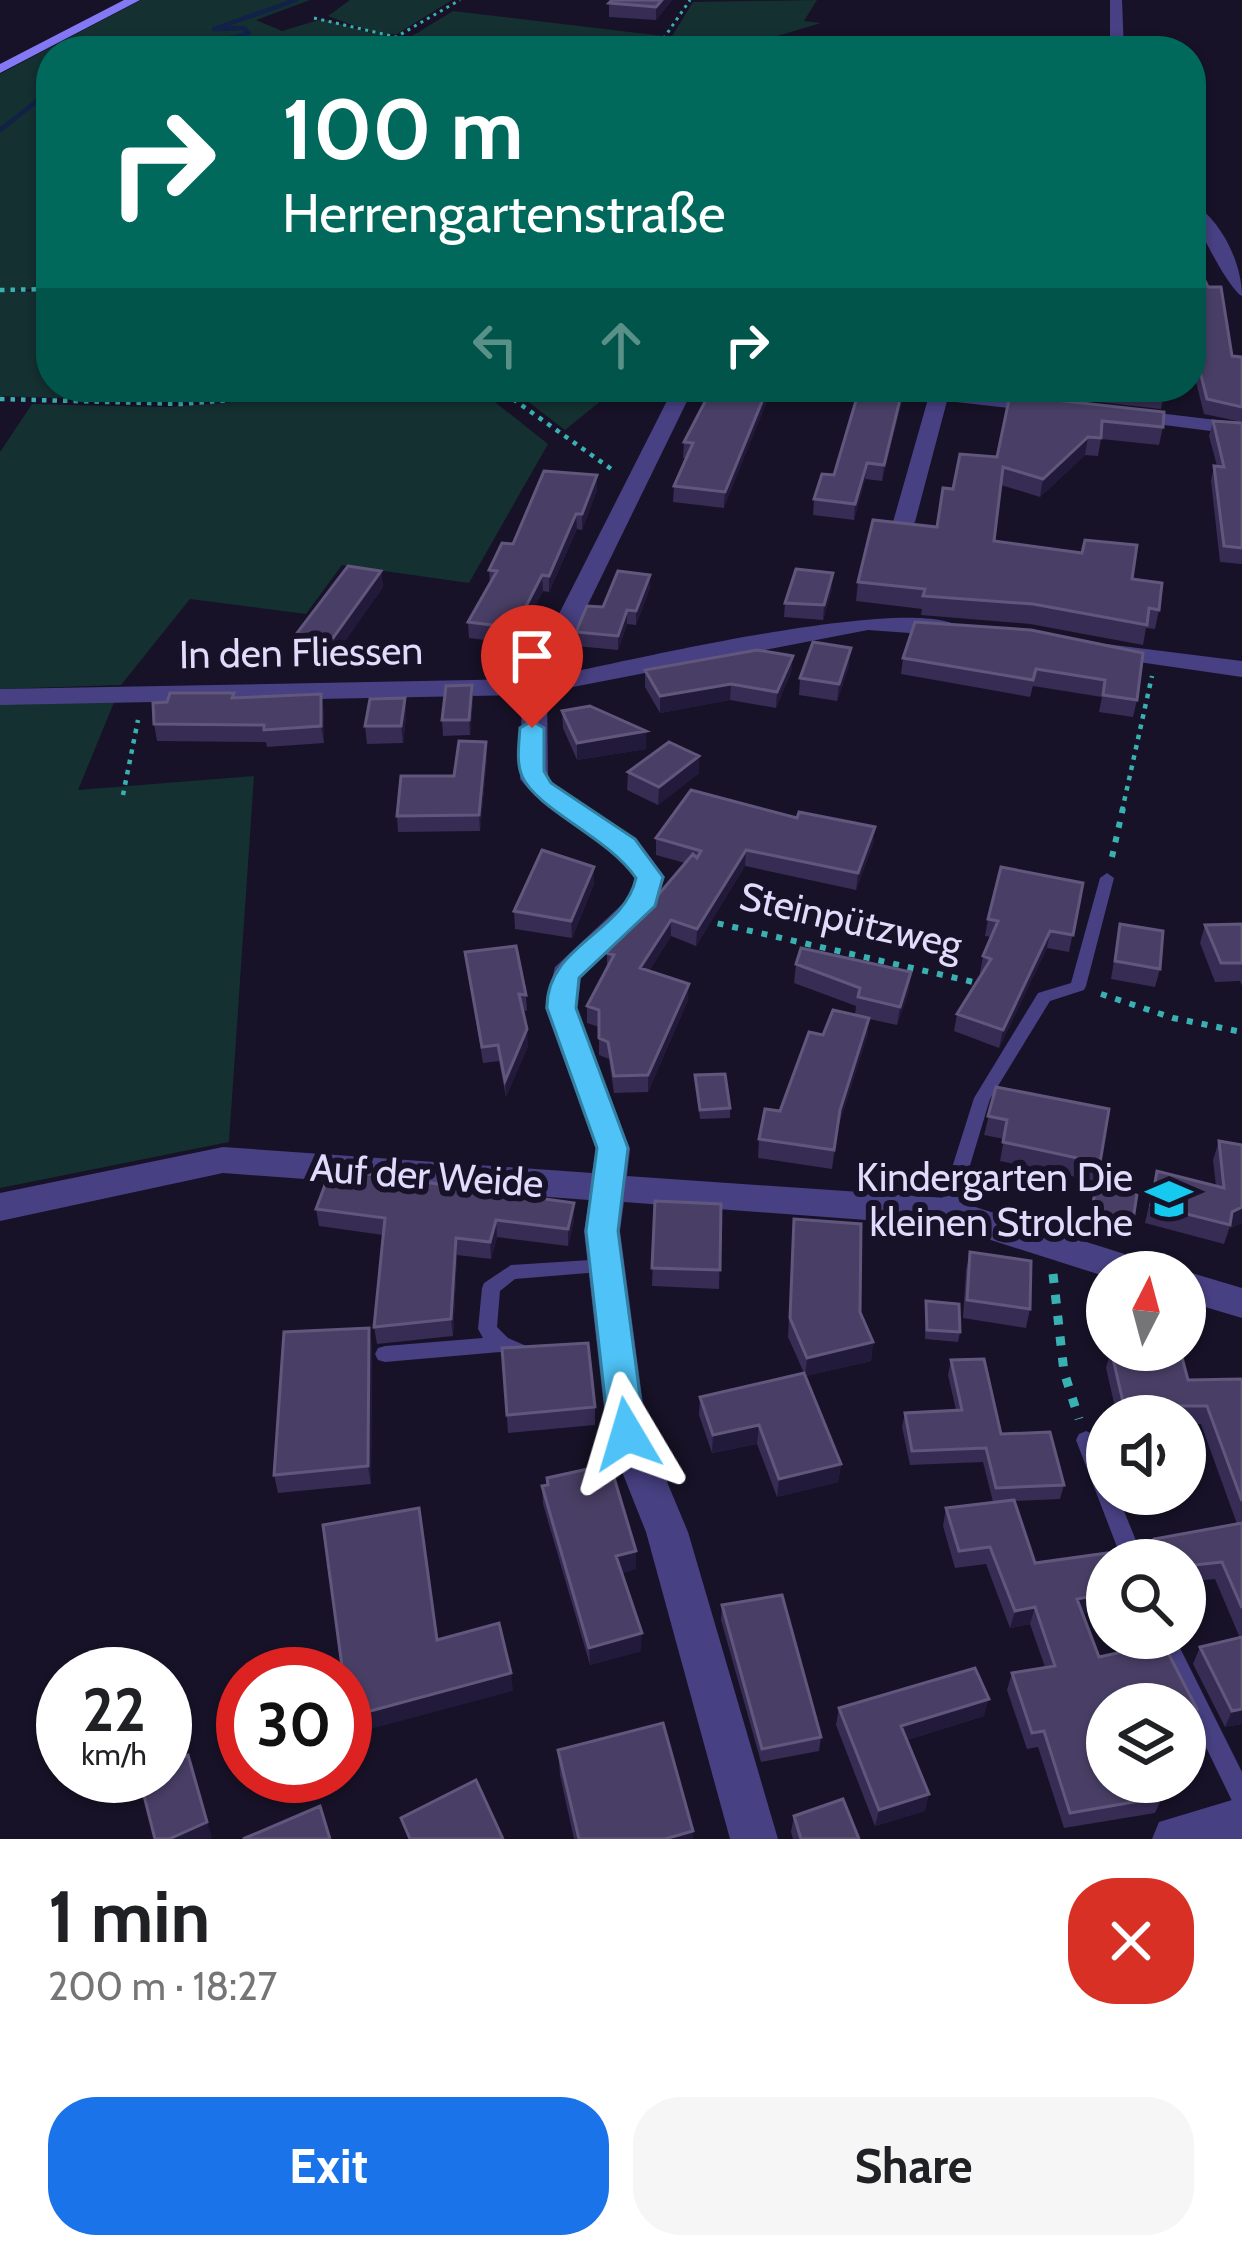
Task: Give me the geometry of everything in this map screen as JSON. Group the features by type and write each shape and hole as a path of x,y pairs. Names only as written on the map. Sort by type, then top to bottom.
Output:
{"main road":[{"path":"64,36 134,0"},
{"path":"0,69 36,50"}],"street":[{"path":"1116,0 1117,36"},
{"path":"1206,228 1226,255 1242,291"},
{"path":"676,402 631,484 535,687 530,760 534,778 556,802 626,844 650,877 645,899 566,974 561,1008 613,1148 602,1231 605,1348 627,1434 667,1532 754,1839"},
{"path":"904,522 937,402"},
{"path":"1009,402 1079,410"},
{"path":"1102,413 1242,429"},
{"name":"In den Fliessen","path":"0,698 535,687 868,623 983,632"},
{"path":"1071,644 1156,661 1242,669"},
{"name":"Auf der Weide","path":"0,1207 224,1160 947,1212 1086,1257"},
{"path":"1206,1292 1242,1303"},
{"path":"1175,1839 1242,1821"}],"lane":[{"path":"947,1212 982,1098 1044,997 1078,986 1107,878"},
{"path":"547,1352 524,1354 501,1344 487,1329 491,1288 511,1272 606,1266"},
{"path":"385,1354 501,1344"},
{"path":"1174,1659 1242,1797"}],"path":[{"path":"398,36 460,0"},
{"path":"666,36 690,0"},
{"path":"314,18 392,36"},
{"path":"0,290 36,289"},
{"path":"0,399 36,400"},
{"path":"109,402 206,402"},
{"path":"517,402 631,484"},
{"path":"1107,878 1156,661"},
{"path":"123,795 143,693"},
{"name":"Steinpützweg","path":"645,899 721,926 1044,997"},
{"path":"1078,986 1173,1018 1242,1032"},
{"path":"1050,1247 1064,1372 1086,1440"}],"green space":[{"path":"141,0 310,0 256,20 282,31 322,19 376,34 328,16 350,0 452,0 387,36 72,36"},
{"path":"817,0 804,21 821,23 777,36 672,36 693,2"},
{"path":"453,11 663,36 412,36"},
{"path":"36,55 36,289 13,291 36,292 36,397 0,396 0,74"},
{"path":"235,402 495,402 548,444 469,583 342,565 306,614 190,599 121,685 0,689 0,452 32,404 167,407"},
{"path":"529,402 600,402 565,430"},
{"path":"115,700 78,790 254,776 229,1142 0,1188 0,704"}],"building":[{"path":"662,0 656,7 609,3"},
{"path":"1206,283 1221,287 1232,356 1242,357 1242,407 1207,399"},
{"path":"705,402 762,402 725,492 674,486 693,443 684,442"},
{"path":"856,402 899,402 884,465 867,463 855,504 814,499 822,474 834,475"},
{"path":"1009,402 1073,402 1164,412 1163,427 1102,421 1101,438 1088,437 1043,479 1003,467 994,541 1082,553 1085,540 1137,545 1132,579 1162,583 1159,610 1149,608 1147,625 1033,604 923,596 925,589 858,582 873,520 937,527 943,488 953,489 960,454 997,457"},
{"path":"1213,421 1242,423 1242,548 1224,546 1214,466 1224,467"},
{"path":"544,471 597,475 582,514 576,514 549,576 542,575 515,628 468,622 497,571 489,570 502,543 513,544"},
{"path":"348,566 381,571 333,638 297,633"},
{"path":"796,569 833,573 824,605 785,603"},
{"path":"618,571 650,575 636,611 627,610 618,636 576,632 587,606 603,607"},
{"path":"915,622 1031,630 1143,653 1137,700 1103,695 1105,680 1036,669 1033,680 903,658"},
{"path":"813,642 851,648 839,684 800,678"},
{"path":"757,650 793,656 777,692 731,684 660,696 645,670"},
{"path":"472,685 469,720 442,720 446,686"},
{"path":"170,693 234,693 232,698 321,694 321,726 264,730 264,725 154,724 153,703 167,702"},
{"path":"405,698 401,726 365,726 370,699"},
{"path":"590,706 646,731 577,743 562,711"},
{"path":"459,741 486,742 479,815 397,816 401,776 454,776"},
{"path":"669,742 699,756 659,787 628,772"},
{"path":"691,790 797,818 799,812 875,827 858,873 746,850 697,929 671,920 640,968 689,984 648,1075 614,1076 608,1042 599,1038 599,1010 587,1006 614,955 607,953 626,924 636,921 693,854 697,858 701,851 656,838"},
{"path":"542,850 594,867 571,921 514,911"},
{"path":"1001,867 1083,883 1073,935 1050,931 1003,1030 957,1014 991,959 983,956 998,921 988,919"},
{"path":"1120,924 1163,931 1160,969 1115,961"},
{"path":"1242,924 1242,963 1221,963 1205,925"},
{"path":"516,946 527,1029 505,1081 498,1045 482,1047 465,952"},
{"path":"801,948 911,972 900,1007 858,997 860,988 796,964"},
{"path":"833,1010 869,1018 840,1110 834,1150 759,1139 765,1109 780,1111 809,1032 823,1035"},
{"path":"725,1074 730,1108 700,1110 695,1075"},
{"path":"996,1087 1109,1109 1100,1163 1003,1142 1007,1120 988,1116"},
{"path":"1219,1141 1242,1145 1242,1207 1232,1212 1230,1225 1151,1205 1157,1171 1224,1188"},
{"path":"331,1169 574,1203 568,1229 496,1220 490,1242 456,1238 451,1319 374,1327 385,1218 316,1209"},
{"path":"1096,1185 1137,1194 1131,1233 1090,1222"},
{"path":"655,1201 721,1204 720,1270 652,1268"},
{"path":"794,1219 861,1224 860,1312 873,1342 807,1358 790,1318"},
{"path":"970,1252 1031,1261 1030,1309 967,1300"},
{"path":"926,1301 959,1304 960,1332 927,1330"},
{"path":"369,1328 368,1466 274,1475 284,1332"},
{"path":"588,1343 595,1407 507,1415 502,1348"},
{"path":"984,1359 1001,1434 1050,1432 1064,1485 996,1488 986,1448 912,1451 905,1413 962,1410 951,1360"},
{"path":"1116,1371 1186,1371 1188,1380 1242,1379 1242,1501 1206,1395 1121,1395"},
{"path":"804,1373 841,1464 779,1479 759,1425 713,1435 700,1397"},
{"path":"610,1464 636,1551 616,1556 642,1633 589,1648 542,1486 548,1485 547,1478"},
{"path":"1014,1500 1035,1563 1086,1556 1086,1597 1077,1599 1086,1623 1086,1659 1171,1659 1184,1683 1086,1683 1086,1803 1128,1803 1070,1813 1044,1731 1032,1733 1012,1673 1055,1666 1035,1607 1015,1611 990,1547 959,1551 946,1508"},
{"path":"419,1508 437,1640 499,1623 511,1673 372,1711 372,1647 339,1647 323,1525"},
{"path":"1242,1523 1242,1608 1222,1562 1206,1564 1206,1539 1154,1539"},
{"path":"782,1595 821,1737 762,1749 722,1605"},
{"path":"1242,1637 1242,1709 1232,1711 1206,1659 1206,1646"},
{"path":"975,1668 989,1699 901,1726 929,1794 879,1810 839,1708"},
{"path":"663,1723 693,1831 665,1839 579,1839 558,1750"},
{"path":"192,1769 207,1822 169,1839 155,1839 146,1803 192,1803"},
{"path":"476,1780 503,1839 410,1839 401,1818"},
{"path":"843,1799 859,1839 801,1839 794,1816"},
{"path":"320,1806 330,1839 243,1839"}],"waterway":[{"path":"237,36 249,33 244,28 214,29 296,0"},
{"path":"0,130 36,102"}],"place":[{"name":"Kindergarten Die kleinen Strolche","path":"1169,1199"}],"route":[{"path":"532,728 534,778 556,802 626,844 650,877 645,899 566,974 561,989 561,1008 613,1148 602,1231 627,1434"}]}
